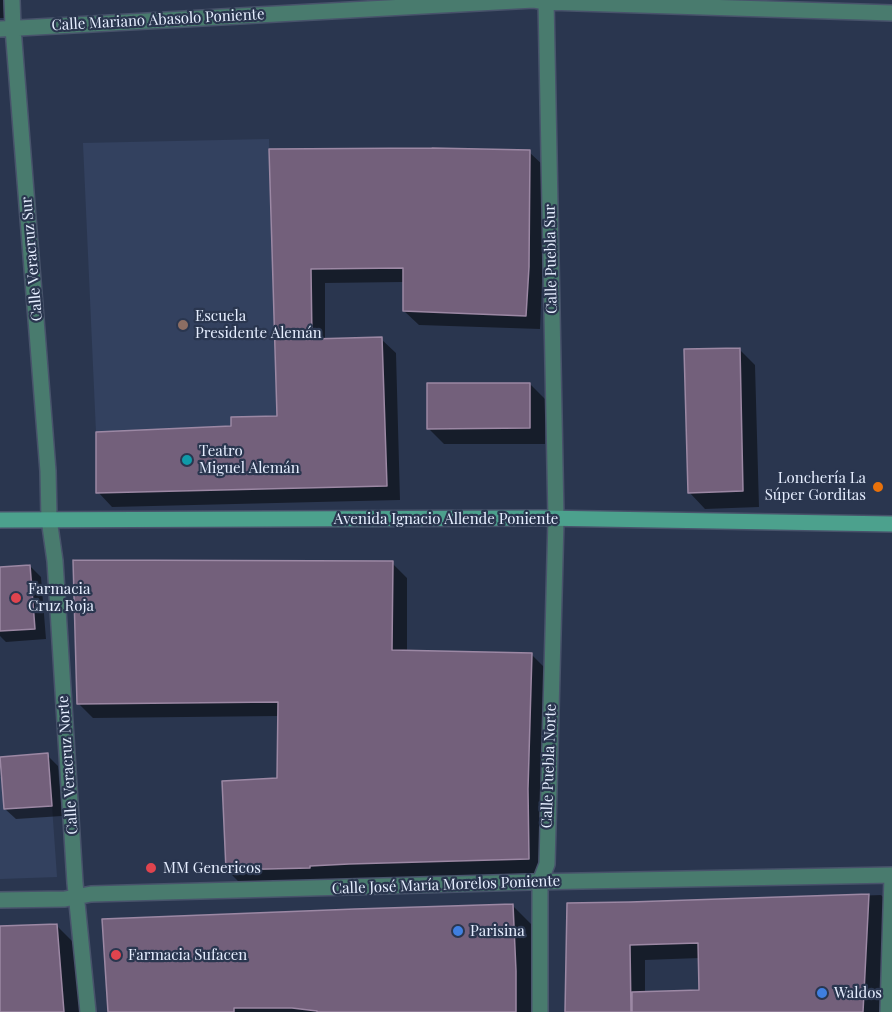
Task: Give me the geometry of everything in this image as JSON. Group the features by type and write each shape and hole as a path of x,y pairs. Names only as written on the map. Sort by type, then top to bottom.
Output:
{"main road":[{"name":"Avenida Ignacio Allende Poniente","path":"0,520 556,519 892,524"}],"street":[{"name":"Calle Veracruz Sur","path":"12,0 7,28 48,471 49,519"},
{"name":"Calle Mariano Abasolo Poniente","path":"7,28 534,0 892,13"},
{"name":"Calle Puebla Sur","path":"546,1 556,519"},
{"name":"Calle Veracruz Norte","path":"49,519 55,561 75,883 88,1012"},
{"name":"Calle Puebla Norte","path":"540,1012 540,882 547,864 556,519"},
{"name":"Calle José María Morelos Poniente","path":"0,900 65,899 91,894 540,882 892,876"},
{"path":"888,1012 892,876"}],"shaded area":[{"name":"Escuela Presidente Alemán","path":"269,139 280,489 96,493 96,432 83,143"},
{"path":"0,777 2,777 4,809 52,806 57,877 0,879"}],"building":[{"path":"269,149 530,150 529,267 526,316 403,311 403,268 311,269 312,339 382,337 387,486 96,493 96,432 231,426 231,417 277,416"},
{"path":"740,348 743,491 688,493 684,349"},
{"path":"427,383 530,383 530,428 427,429"},
{"path":"73,560 393,561 392,650 532,653 528,789 529,859 226,870 222,781 277,778 278,702 77,704"},
{"name":"Farmacia Cruz Roja","path":"30,565 35,629 0,631 0,567"},
{"path":"48,753 52,806 4,809 0,757"},
{"path":"869,894 863,1012 632,1012 632,992 699,990 698,943 630,945 631,1012 565,1012 567,903"},
{"path":"513,904 516,1012 317,1012 292,1008 234,1008 234,1012 108,1012 102,919"},
{"path":"57,924 64,1012 0,1012 0,926"}],"place":[{"name":"Escuela Presidente Alemán","path":"183,325"},
{"name":"Teatro Miguel Alemán","path":"187,460"},
{"name":"Lonchería La Súper Gorditas","path":"878,487"},
{"name":"Farmacia Cruz Roja","path":"16,598"},
{"name":"MM Genericos","path":"151,868"},
{"name":"Parisina","path":"458,931"},
{"name":"Farmacia Sufacen","path":"116,955"},
{"name":"Waldos","path":"822,993"}]}
